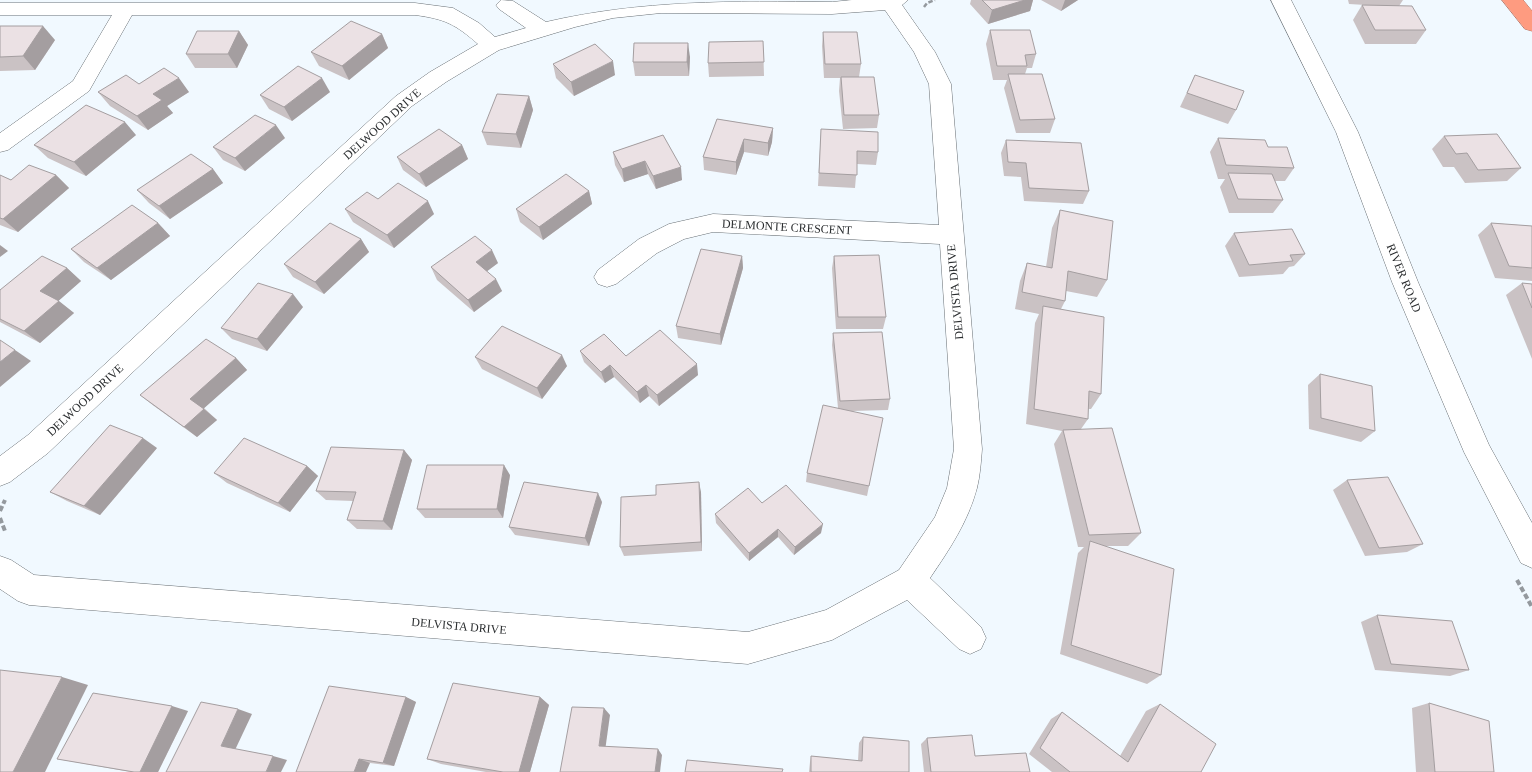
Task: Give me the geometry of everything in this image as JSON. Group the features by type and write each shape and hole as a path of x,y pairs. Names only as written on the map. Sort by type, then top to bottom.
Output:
{"highway":[{"path":"1512,0 1532,24"}],"street":[{"name":"RIVER ROAD","path":"1281,0 1347,132 1406,282 1478,452 1532,553"},
{"name":"DELWOOD DRIVE","path":"5,483 38,444 404,101 438,77 492,45 571,21 613,12 661,7 832,8 894,1"},
{"name":"DELVISTA DRIVE","path":"0,571 28,590 748,648 832,624 910,580 947,526 962,488 968,449 950,235 940,84 931,61 894,1"},
{"path":"506,5 542,29"},
{"path":"0,9 416,9 446,13 472,28 492,45"},
{"path":"0,144 81,86 126,9"},
{"name":"DELMONTE CRESCENT","path":"607,276 648,246 678,231 714,223 950,235"},
{"path":"910,580 970,638"}],"path":[{"path":"922,9 927,3 935,0"},
{"path":"0,511 5,483"},
{"path":"0,518 5,531"}],"building":[{"path":"982,0 1025,0 992,10"},
{"path":"1362,5 1412,6 1426,30 1375,30"},
{"path":"351,21 382,34 342,66 311,52"},
{"path":"0,26 43,26 23,56 0,57"},
{"path":"990,30 1030,30 1036,54 1025,55 1027,66 997,66"},
{"path":"197,31 239,31 228,54 186,54"},
{"path":"823,32 857,32 861,64 825,64"},
{"path":"763,41 764,62 708,63 709,42"},
{"path":"634,43 688,43 687,62 633,62"},
{"path":"595,44 613,61 571,82 553,64"},
{"path":"298,66 322,78 284,107 260,95"},
{"path":"164,68 179,78 153,94 162,100 137,116 98,92 126,75 139,84"},
{"path":"1008,74 1042,74 1055,119 1020,120"},
{"path":"1195,75 1244,91 1236,110 1187,93"},
{"path":"841,77 874,77 879,115 844,115"},
{"path":"497,94 529,96 516,134 482,132"},
{"path":"86,105 125,122 74,162 34,145"},
{"path":"255,115 276,125 235,158 213,147"},
{"path":"717,119 773,128 768,143 744,139 736,162 703,157"},
{"path":"439,129 462,145 419,174 397,157"},
{"path":"821,129 878,132 878,152 857,151 857,175 819,173"},
{"path":"1497,134 1521,168 1478,170 1467,153 1456,154 1444,136"},
{"path":"663,135 681,167 653,176 645,161 622,169 613,152"},
{"path":"1218,138 1265,140 1268,147 1287,147 1294,168 1226,165"},
{"path":"1006,140 1081,143 1089,191 1029,188 1026,163 1008,162"},
{"path":"191,154 213,169 159,206 137,190"},
{"path":"29,165 56,175 3,219 0,218 0,175 11,180"},
{"path":"1228,173 1272,174 1283,200 1238,199"},
{"path":"566,174 589,191 539,227 516,209"},
{"path":"398,183 428,201 387,235 345,209 367,192 378,199"},
{"path":"132,205 158,223 97,268 71,249"},
{"path":"1060,210 1113,221 1107,280 1068,271 1065,301 1022,292 1027,263 1052,268"},
{"path":"330,223 361,239 315,282 284,264"},
{"path":"1491,223 1532,226 1532,268 1509,266"},
{"path":"1292,229 1305,254 1290,255 1293,261 1249,265 1234,233"},
{"path":"475,236 492,250 476,262 496,279 468,300 431,267"},
{"path":"701,249 742,256 720,334 676,326"},
{"path":"879,255 886,317 838,317 834,256"},
{"path":"42,256 67,268 40,291 59,301 24,331 0,319 0,290"},
{"path":"258,283 293,294 257,339 221,328"},
{"path":"1522,283 1532,284 1532,308"},
{"path":"1043,306 1104,317 1101,394 1089,391 1088,419 1034,409"},
{"path":"502,326 562,355 537,388 475,357"},
{"path":"660,330 697,364 657,395 646,385 637,392 610,365 601,372 580,351 604,334 626,356"},
{"path":"882,332 890,399 840,401 833,333"},
{"path":"206,339 236,358 190,399 204,409 184,427 140,395"},
{"path":"0,340 15,350 0,362"},
{"path":"1320,374 1372,386 1375,431 1321,418"},
{"path":"823,405 883,418 869,486 807,473"},
{"path":"110,425 143,438 84,506 50,492"},
{"path":"1112,428 1141,533 1089,535 1063,430"},
{"path":"244,438 307,466 278,503 214,473"},
{"path":"331,447 404,450 383,521 347,520 356,492 316,491"},
{"path":"427,465 504,465 497,509 417,509"},
{"path":"1388,477 1423,544 1379,548 1347,480"},
{"path":"524,482 598,493 585,538 509,527"},
{"path":"699,482 701,542 620,547 621,497 656,495 656,485"},
{"path":"786,485 823,524 795,547 778,529 749,553 715,514 748,488 762,503"},
{"path":"1090,541 1174,569 1161,675 1071,645"},
{"path":"1377,615 1452,621 1469,670 1391,664"},
{"path":"0,670 62,677 13,772 0,772"},
{"path":"453,683 540,697 519,772 503,772 427,759"},
{"path":"329,686 406,697 383,763 359,759 354,772 296,772"},
{"path":"93,693 172,706 140,772 57,759"},
{"path":"201,702 238,709 221,746 273,756 266,772 166,772"},
{"path":"1429,703 1489,721 1494,772 1435,772"},
{"path":"1160,704 1216,744 1201,772 1070,772 1040,748 1062,712 1128,762"},
{"path":"572,707 604,708 599,746 658,749 655,772 560,772"},
{"path":"972,735 975,756 1026,753 1030,772 931,772 927,738"},
{"path":"863,737 909,741 909,772 811,772 811,756 862,761"},
{"path":"687,760 783,769 782,772 685,772"}]}
